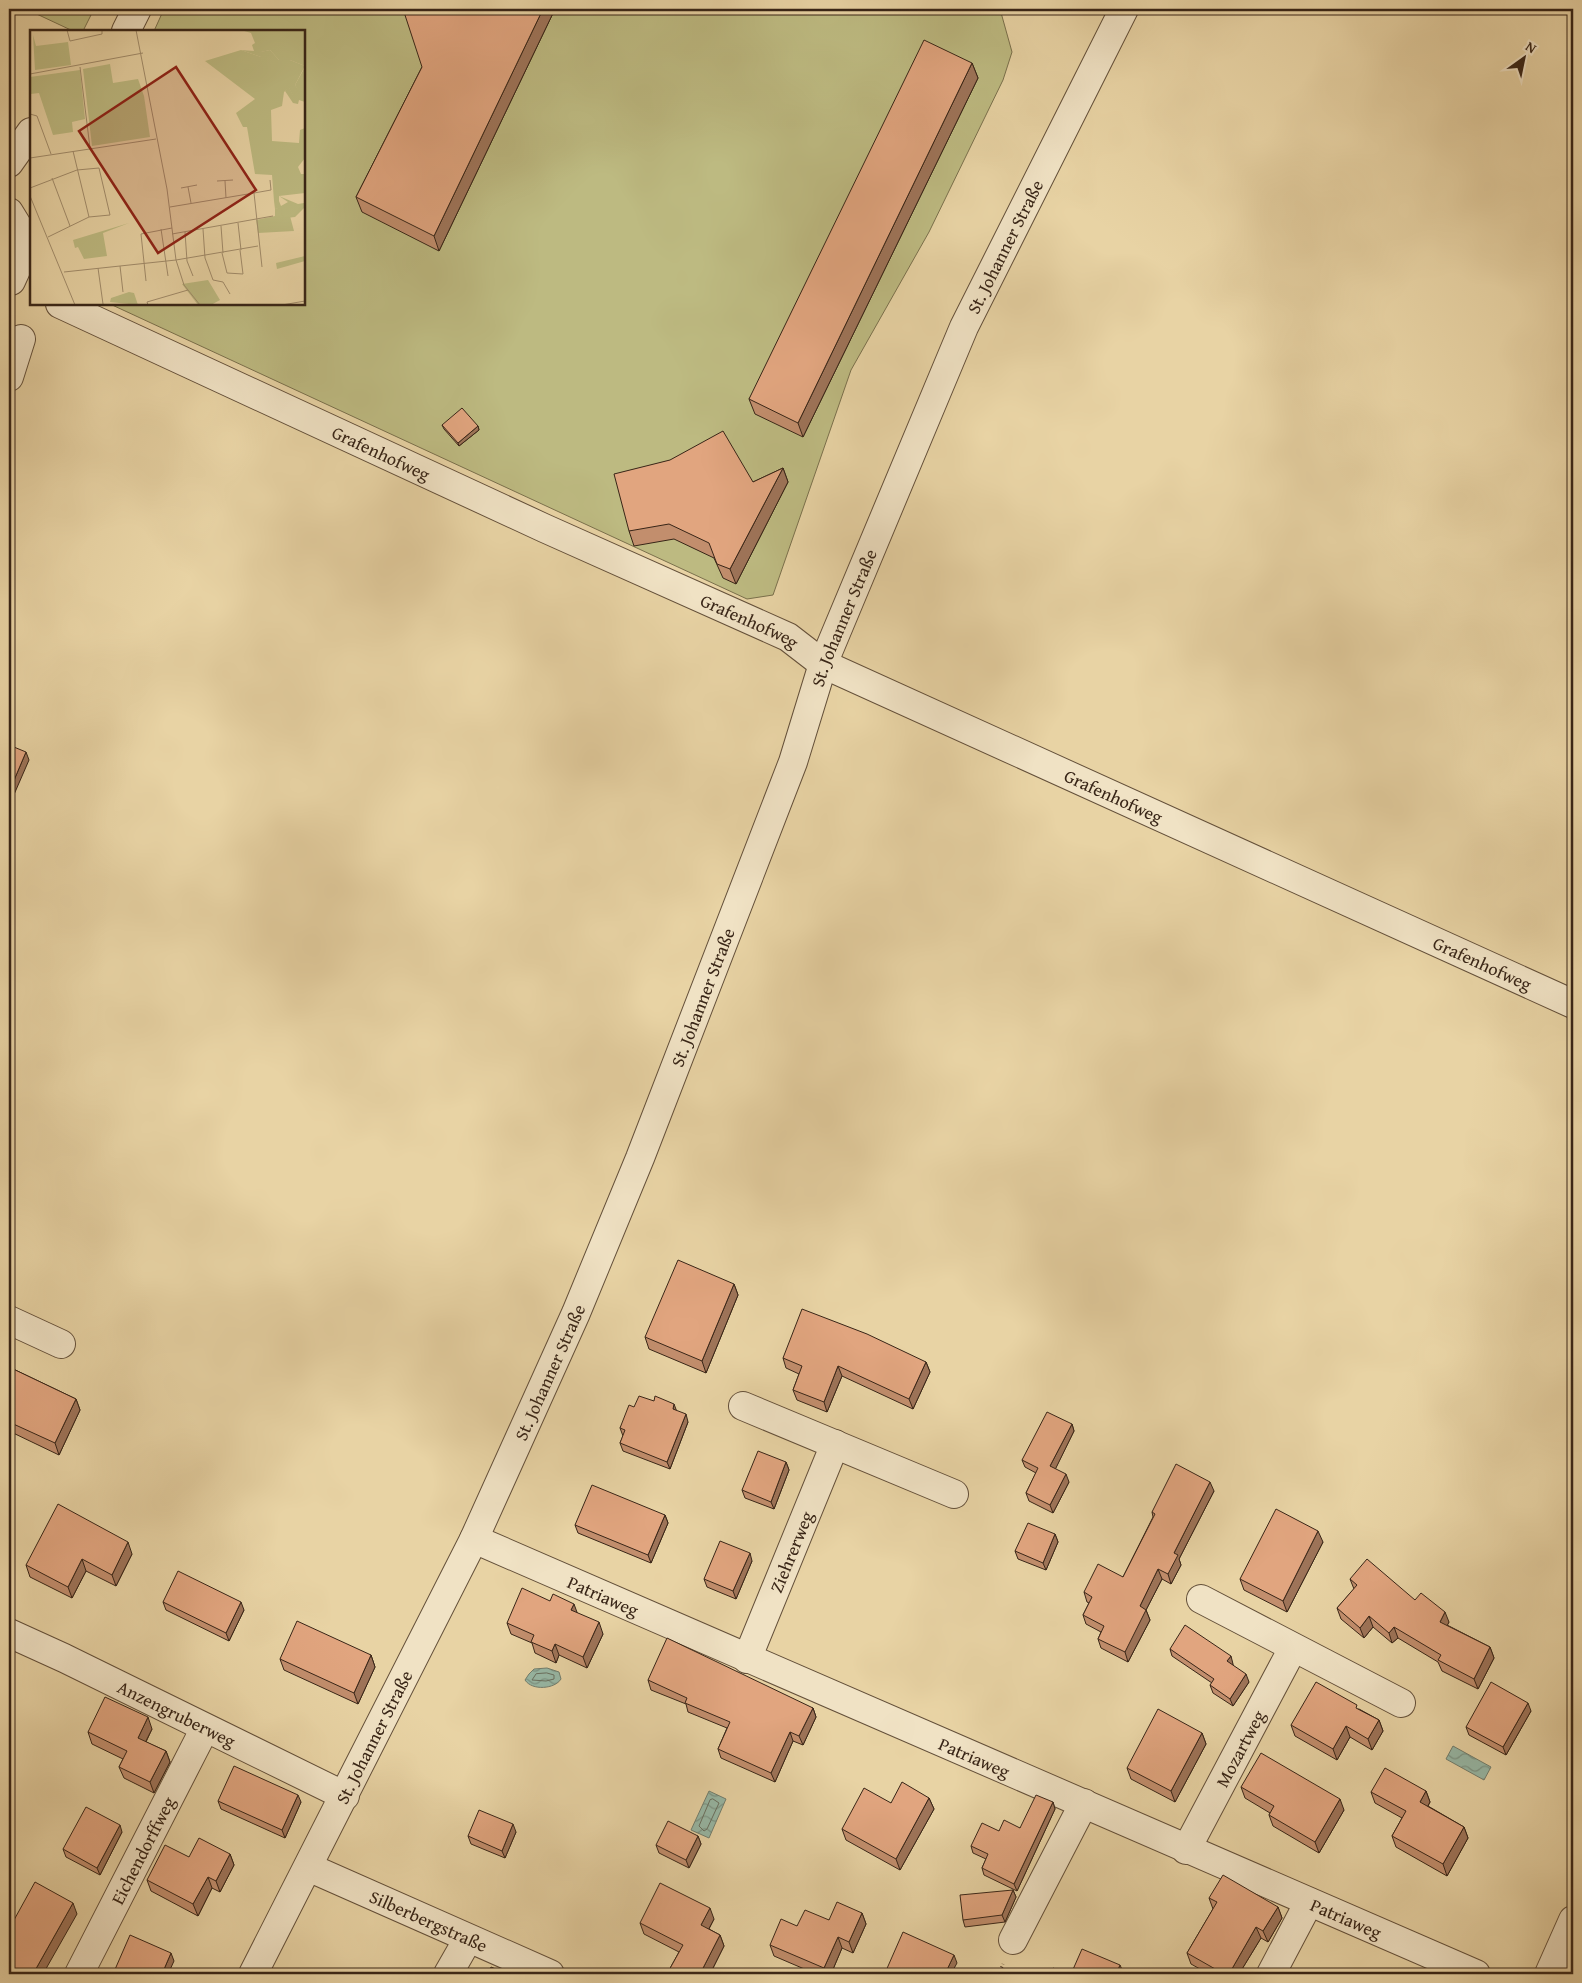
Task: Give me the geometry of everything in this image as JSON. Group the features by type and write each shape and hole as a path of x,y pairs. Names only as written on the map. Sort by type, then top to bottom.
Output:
{"street":[{"path":"126,30 137,9"},
{"name":"St. Johanner Straße","path":"253,1974 474,1539 576,1313 640,1158 793,762 823,664 964,327 1124,9"},
{"path":"9,163 30,133"},
{"path":"9,212 30,240 17,284"},
{"name":"Grafenhofweg","path":"62,305 544,528 788,637 823,664 1573,1004"},
{"path":"9,377 22,339"},
{"path":"9,1320 61,1344"},
{"path":"743,1406 954,1494"},
{"name":"Ziehrerweg","path":"747,1658 835,1444"},
{"name":"Patriaweg","path":"474,1539 1084,1803 1186,1850 1476,1974"},
{"path":"1201,1599 1401,1703"},
{"name":"Anzengruberweg","path":"9,1633 64,1658 345,1796"},
{"name":"Mozartweg","path":"1186,1850 1293,1648"},
{"name":"Eichendorffweg","path":"79,1974 205,1728"},
{"path":"1013,1940 1084,1803"},
{"name":"Silberbergstraße","path":"308,1867 550,1974"},
{"path":"1271,1974 1309,1902"},
{"path":"1549,1974 1573,1920"},
{"path":"448,1974 468,1939"}],"shaded area":[{"path":"26,9 94,9 84,30 71,30"},
{"path":"164,9 1000,9 1012,52 1003,80 929,232 851,370 773,595 747,599 112,305 305,305 305,30 154,30"}],"water":[{"path":"547,1668 559,1672 561,1679 554,1685 538,1687 528,1684 525,1680 534,1669"},
{"path":"1453,1746 1491,1767 1484,1780 1446,1759"},
{"path":"709,1791 726,1799 709,1838 691,1830"}],"building":[{"path":"403,9 543,9 434,236 356,197 422,67"},
{"path":"924,40 972,63 798,423 749,399"},
{"path":"462,408 478,426 458,443 442,425"},
{"path":"723,431 753,482 783,468 730,569 717,564 709,543 669,524 629,531 614,474 670,460"},
{"path":"9,745 26,752 9,792"},
{"path":"678,1260 734,1284 702,1361 645,1337"},
{"path":"802,1309 867,1334 926,1362 909,1399 838,1366 824,1402 793,1390 802,1366 783,1358"},
{"path":"9,1367 76,1399 55,1443 9,1422"},
{"path":"639,1396 654,1401 655,1396 674,1404 673,1409 686,1414 667,1462 620,1443 625,1430 620,1428 629,1405 634,1407"},
{"path":"1047,1412 1072,1424 1050,1466 1066,1474 1050,1505 1026,1493 1038,1468 1022,1460"},
{"path":"758,1451 786,1462 771,1502 742,1490"},
{"path":"1176,1464 1210,1482 1174,1553 1178,1555 1168,1574 1158,1569 1140,1606 1146,1610 1125,1652 1098,1639 1104,1626 1083,1615 1092,1597 1084,1592 1098,1564 1123,1577 1155,1514 1152,1512"},
{"path":"592,1485 665,1515 648,1555 575,1525"},
{"path":"58,1504 128,1542 112,1575 82,1559 68,1587 26,1565"},
{"path":"1276,1509 1318,1531 1283,1601 1240,1579"},
{"path":"1028,1523 1055,1534 1043,1563 1015,1551"},
{"path":"720,1541 750,1553 733,1591 704,1579"},
{"path":"1367,1559 1415,1600 1421,1593 1445,1612 1440,1622 1490,1647 1474,1679 1438,1660 1441,1655 1394,1627 1389,1633 1369,1616 1360,1628 1337,1608 1357,1585 1350,1579"},
{"path":"178,1571 241,1602 226,1633 163,1602"},
{"path":"522,1588 550,1601 553,1594 574,1604 571,1610 599,1622 583,1657 555,1644 552,1651 531,1642 534,1635 507,1623"},
{"path":"297,1621 371,1655 354,1693 280,1659"},
{"path":"1185,1625 1231,1656 1227,1661 1246,1674 1230,1699 1210,1685 1214,1679 1170,1649"},
{"path":"667,1638 813,1708 799,1736 790,1732 771,1773 718,1749 730,1722 685,1703 687,1698 648,1680"},
{"path":"1316,1682 1357,1705 1356,1708 1379,1720 1368,1739 1346,1726 1333,1749 1291,1725"},
{"path":"1491,1682 1528,1703 1503,1747 1466,1727"},
{"path":"105,1697 148,1717 138,1738 166,1751 150,1782 119,1767 127,1751 88,1732"},
{"path":"1158,1709 1202,1733 1171,1791 1127,1768"},
{"path":"1261,1753 1340,1799 1315,1842 1269,1815 1274,1806 1241,1787"},
{"path":"234,1766 298,1795 282,1830 218,1801"},
{"path":"1385,1768 1426,1791 1420,1802 1464,1827 1443,1864 1392,1836 1406,1811 1371,1792"},
{"path":"902,1782 929,1798 896,1859 842,1829 864,1788 891,1803"},
{"path":"1036,1795 1053,1802 1014,1884 982,1868 988,1854 971,1846 982,1823 999,1831 1004,1820 1020,1828"},
{"path":"86,1807 120,1825 97,1868 63,1849"},
{"path":"479,1810 513,1824 502,1851 468,1836"},
{"path":"668,1821 698,1836 686,1860 656,1845"},
{"path":"199,1838 230,1854 216,1881 208,1877 193,1904 147,1880 165,1845 189,1857"},
{"path":"1223,1875 1278,1907 1263,1931 1256,1927 1229,1974 1224,1974 1187,1953 1217,1902 1209,1898"},
{"path":"35,1882 73,1903 33,1974 9,1974 9,1929"},
{"path":"660,1883 710,1908 701,1925 720,1935 700,1974 672,1974 668,1972 683,1945 640,1923"},
{"path":"1013,1890 1002,1915 963,1920 960,1895"},
{"path":"837,1902 862,1913 849,1942 838,1937 824,1968 770,1945 781,1919 797,1926 805,1910 829,1920"},
{"path":"903,1932 954,1955 945,1974 885,1973"},
{"path":"130,1935 171,1953 162,1974 113,1974"},
{"path":"1082,1949 1120,1965 1116,1974 1071,1974"},
{"path":"491,1967 508,1974 488,1974"},
{"path":"1053,1968 1066,1974 1050,1974"}]}
